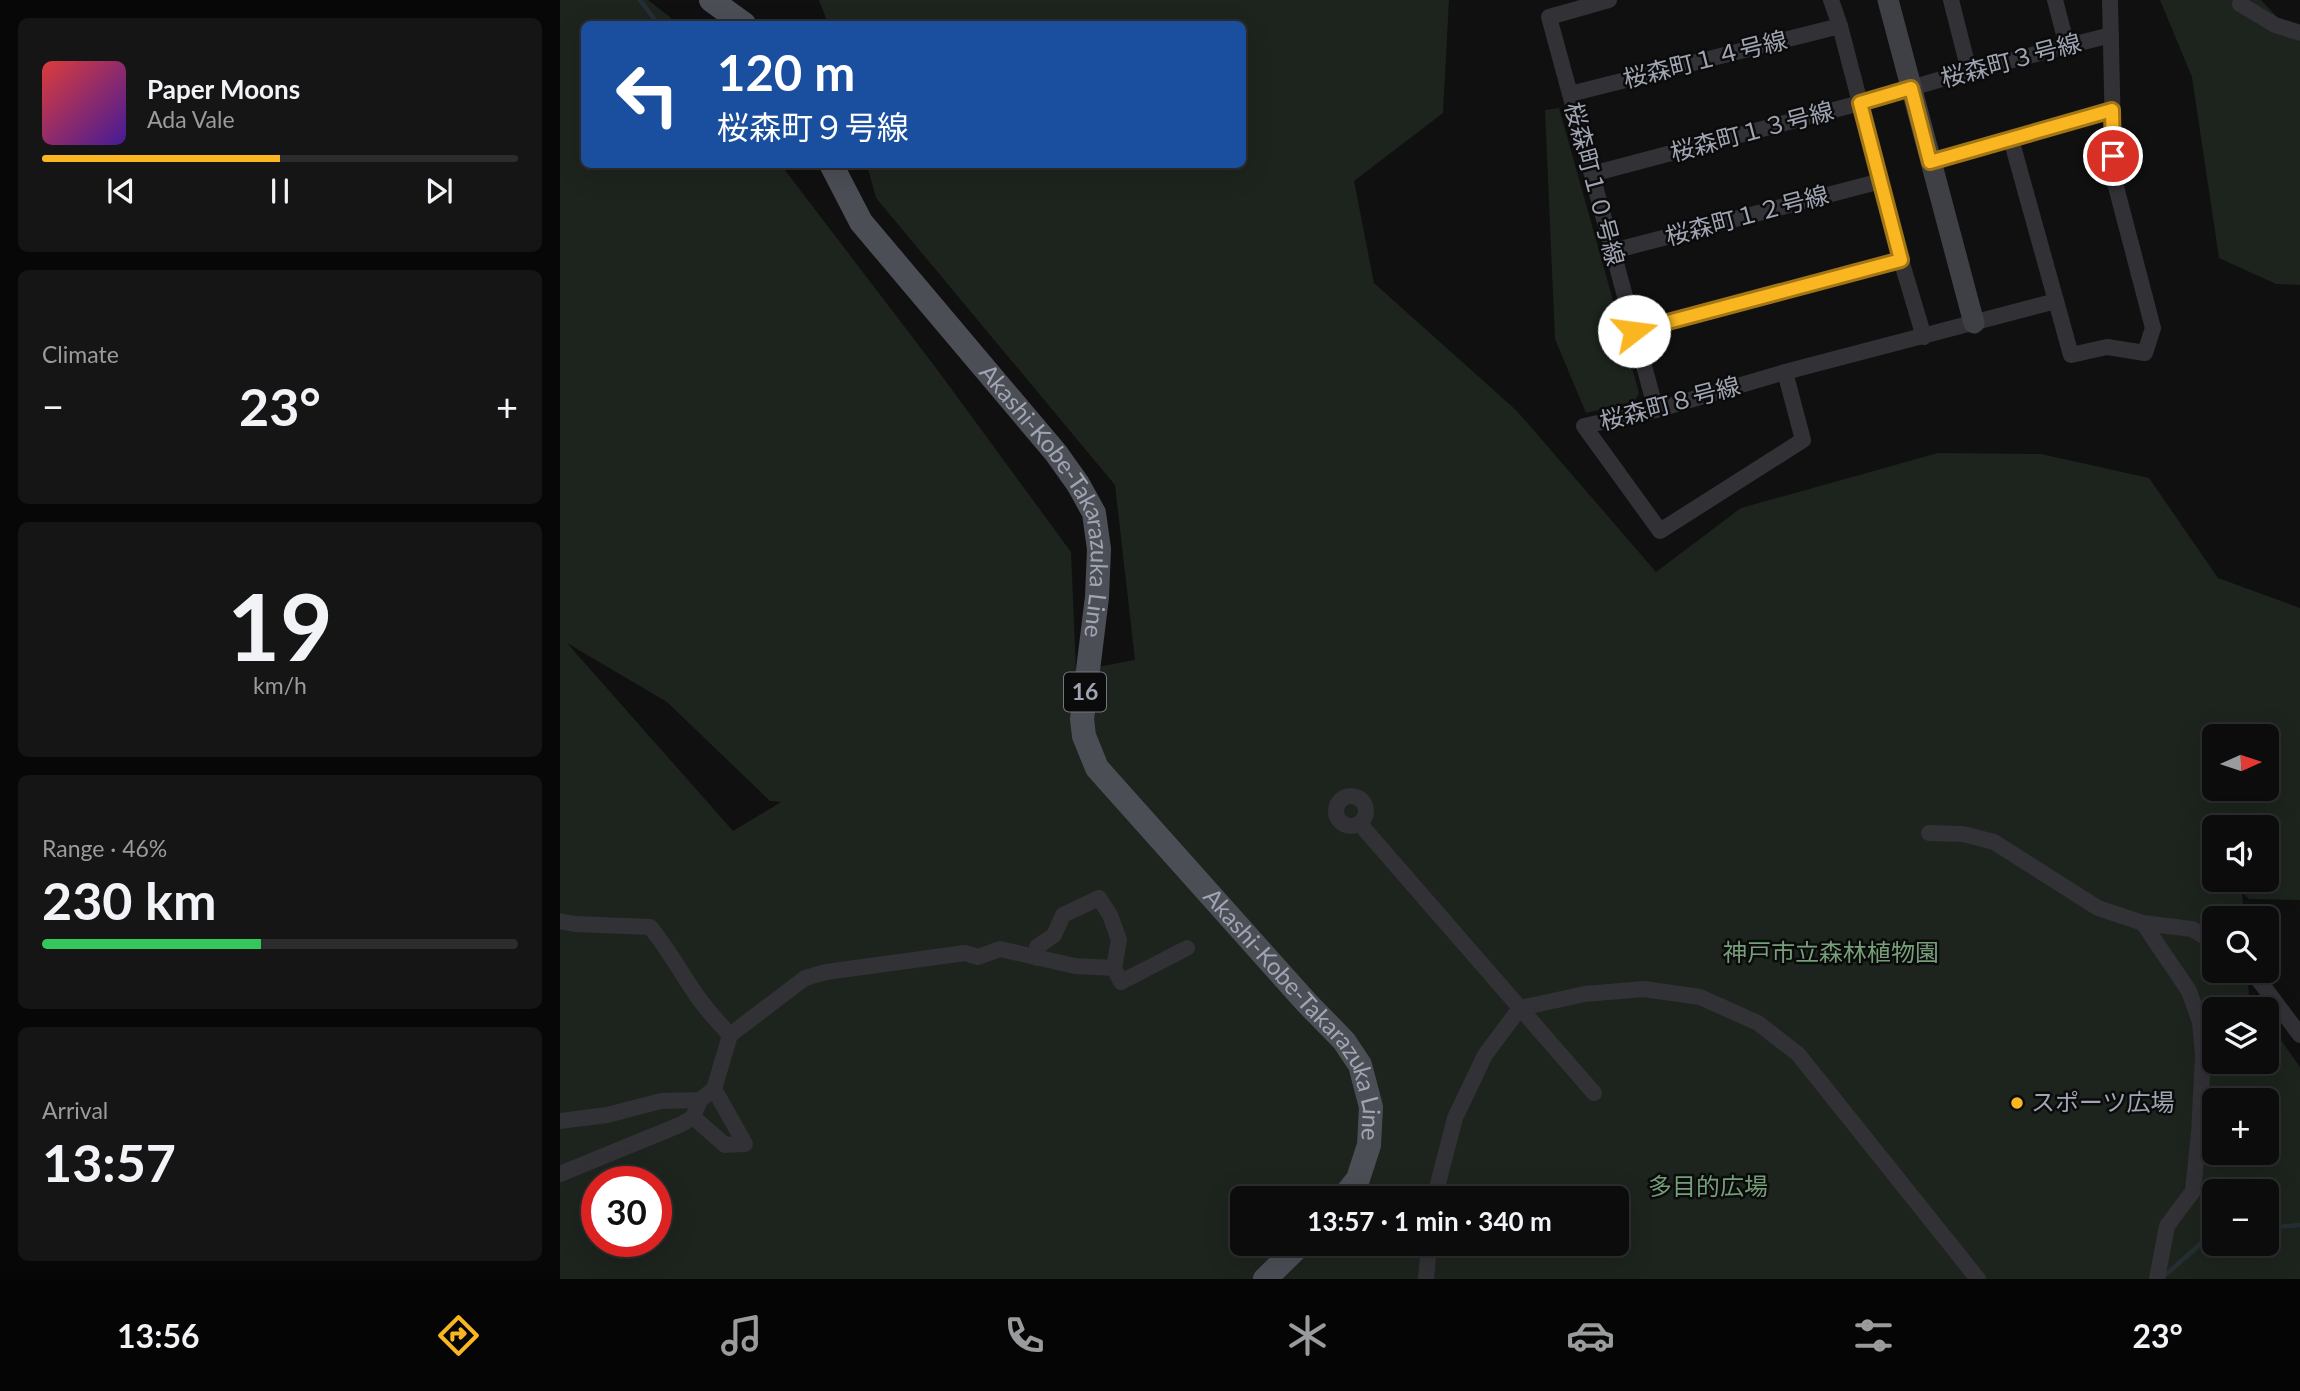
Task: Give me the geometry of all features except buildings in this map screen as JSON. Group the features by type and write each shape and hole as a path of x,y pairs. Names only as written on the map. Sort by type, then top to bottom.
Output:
{"main road":[{"path":"712,0 740,21"},
{"name":"Akashi-Kobe-Takarazuka Line","path":"833,168 861,222 1056,453 1079,484 1094,513 1098,549 1097,585 1082,719 1084,736 1097,768 1344,1041 1360,1065 1371,1107 1369,1145 1358,1179 1352,1186"},
{"path":"1268,1278 1289,1256"}],"street":[{"name":"桜森町１０号線","path":"1547,0 1549,17 1656,410"},
{"path":"1549,17 1609,0"},
{"path":"1831,0 1924,337"},
{"path":"1888,0 1974,323"},
{"path":"1951,0 1969,71"},
{"path":"2055,0 2067,46"},
{"path":"2011,139 2071,355 2107,347 2145,353 2153,328 2114,179 2110,0"},
{"path":"2240,4 2275,25 2300,33"},
{"name":"桜森町１４号線","path":"1570,94 1840,26"},
{"name":"桜森町３号線","path":"1911,88 2111,35"},
{"name":"桜森町１３号線","path":"1592,174 1911,88"},
{"path":"1930,162 2112,110"},
{"name":"桜森町１２号線","path":"1613,251 1881,181"},
{"path":"1634,331 1901,260"},
{"name":"桜森町８号線","path":"1785,372 1803,440 1660,531 1584,426 1656,410 1785,372 2056,301"},
{"path":"1360,824 1594,1093"},
{"path":"1929,833 1963,834 1994,842 2098,908 2143,923 2192,929 2202,935"},
{"path":"1038,958 1037,947 1054,935 1063,915 1099,898 1110,915 1119,940 1114,968 1121,982 1187,948"},
{"path":"560,921 650,927 665,945 706,1008 730,1035"},
{"path":"2143,923 2189,990 2200,1021 2203,1056 2193,1191 2167,1226 2157,1279"},
{"path":"560,1174 682,1125 693,1117 700,1100 714,1088 730,1035 804,978 826,972 965,953 978,957 1000,949 1075,966 1114,968"},
{"path":"2261,983 2300,1035"},
{"path":"1437,1186 1455,1118 1485,1055 1520,1008 1585,994 1644,989 1700,997 1758,1023 1798,1054 1978,1279"},
{"path":"693,1117 725,1145 745,1144 714,1088"},
{"path":"560,1121 607,1115 661,1101 700,1100"},
{"path":"1426,1279 1428,1256"}],"green space":[{"name":"神戸市立森林植物園","path":"560,0 648,0 673,21 581,21 581,168 783,168 936,368 1071,552 1076,671 1135,660 1115,485 876,198 868,168 1246,168 1246,21 827,21 819,0 1449,0 1443,113 1354,181 1374,283 1517,411 1656,572 1741,508 1938,453 2041,454 2149,478 2218,578 2300,608 2300,900 2249,899 2242,892 2243,906 2202,906 2202,983 2248,983 2250,997 2202,997 2202,1074 2279,1074 2279,1037 2300,1067 2300,1279 560,1279","holes":["567,643 667,702 770,801 781,802 733,831"]},
{"path":"2160,0 2261,0 2300,41 2300,285 2276,284 2219,258 2192,77"},
{"path":"1559,108 1639,393 1634,402 1586,413 1555,339 1545,110"}],"waterway":[{"path":"640,0 655,20"},
{"path":"2279,1227 2300,1225"},
{"path":"2162,1278 2202,1243"}],"place":[{"name":"スポーツ広場","path":"2017,1103"}],"route":[{"path":"1634,331 1901,260 1860,103 1911,88 1930,162 2112,110 2113,156"}],"park label":[{"name":"多目的広場","path":"1708,1187"}]}
